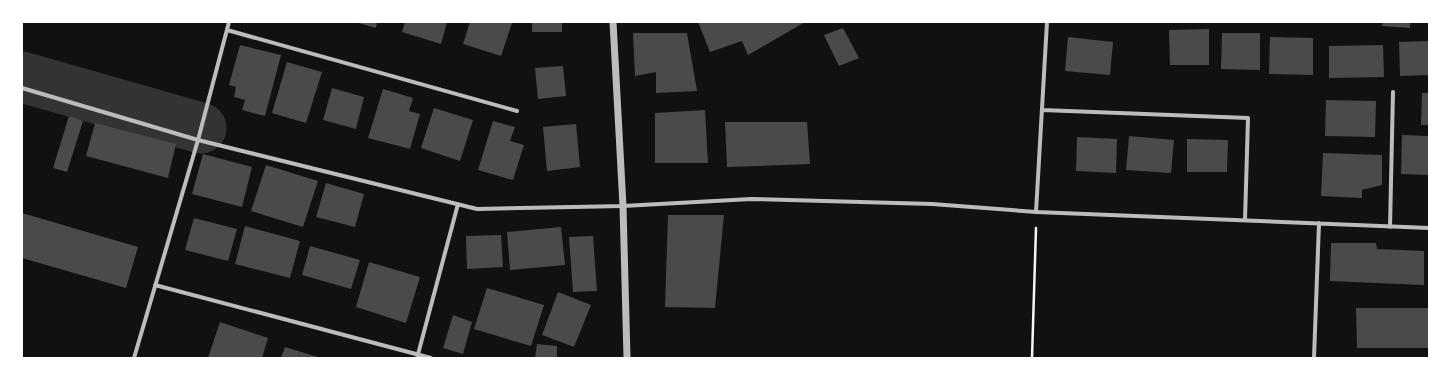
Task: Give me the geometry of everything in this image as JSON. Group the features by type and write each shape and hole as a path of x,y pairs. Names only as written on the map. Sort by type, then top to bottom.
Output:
{"street":[{"path":"134,358 198,140 229,22"},
{"path":"612,22 623,206 627,358"},
{"path":"1036,212 1047,22"},
{"path":"227,30 517,111"},
{"path":"22,88 198,140 477,209 623,206 751,199 932,204 1036,212 1429,228"},
{"path":"1390,226 1393,92"},
{"path":"1042,110 1248,118 1245,220"},
{"path":"417,356 458,204"},
{"path":"1314,358 1319,223"},
{"path":"155,285 417,356 430,358"}],"path":[{"path":"1032,358 1036,212"}],"building":[{"path":"355,22 377,22 376,28"},
{"path":"405,22 447,22 441,44 402,32"},
{"path":"470,22 512,23 501,56 463,44"},
{"path":"532,22 562,22 562,32 532,32"},
{"path":"698,22 805,22 748,55 742,41 710,52"},
{"path":"1383,22 1410,22 1410,28 1382,26"},
{"path":"843,28 859,58 839,66 824,35"},
{"path":"1209,29 1209,65 1170,65 1169,30"},
{"path":"633,33 687,33 697,91 656,93 656,72 635,76"},
{"path":"1222,33 1260,33 1260,70 1221,69"},
{"path":"1068,37 1113,42 1110,75 1065,71"},
{"path":"1270,37 1313,38 1313,75 1269,74"},
{"path":"1429,41 1429,75 1400,76 1399,42"},
{"path":"240,45 281,55 265,116 242,110 245,100 234,97 236,87 229,85"},
{"path":"1383,45 1384,77 1329,78 1329,46"},
{"path":"287,62 322,72 306,123 272,113"},
{"path":"563,66 566,96 538,99 535,68"},
{"path":"332,88 364,97 356,129 323,120"},
{"path":"383,89 413,98 409,111 420,114 410,149 368,138"},
{"path":"1422,93 1429,93 1429,125 1421,125"},
{"path":"1326,100 1376,101 1375,137 1325,136"},
{"path":"434,108 473,120 460,161 421,148"},
{"path":"705,110 708,163 655,163 655,113"},
{"path":"69,116 83,121 67,172 53,168"},
{"path":"493,121 515,127 510,141 524,145 513,180 478,170"},
{"path":"725,122 807,122 810,164 727,167"},
{"path":"95,123 176,144 168,178 86,156"},
{"path":"576,124 580,167 547,171 543,127"},
{"path":"1402,135 1429,136 1429,175 1401,174"},
{"path":"1129,136 1174,140 1171,173 1126,170"},
{"path":"1077,137 1117,139 1116,173 1076,171"},
{"path":"1187,139 1228,140 1227,172 1187,172"},
{"path":"1323,153 1382,155 1382,185 1362,190 1362,198 1321,196"},
{"path":"203,154 252,167 242,207 192,194"},
{"path":"266,165 318,181 303,227 251,211"},
{"path":"326,183 364,194 355,227 316,217"},
{"path":"22,213 138,247 126,288 22,258"},
{"path":"668,215 724,215 715,308 665,307"},
{"path":"194,218 237,229 228,261 185,250"},
{"path":"245,226 300,241 290,278 235,264"},
{"path":"561,227 565,265 510,270 507,232"},
{"path":"501,235 503,267 467,269 466,236"},
{"path":"593,236 597,291 573,292 569,237"},
{"path":"1331,243 1376,243 1377,249 1424,251 1424,285 1330,281"},
{"path":"310,246 360,260 351,289 302,275"},
{"path":"369,262 420,277 406,323 356,307"},
{"path":"487,288 544,305 531,346 474,329"},
{"path":"558,292 591,305 574,347 542,335"},
{"path":"1356,308 1429,308 1429,348 1357,348"},
{"path":"453,315 472,322 463,354 443,348"},
{"path":"220,322 268,338 262,358 208,358"},
{"path":"537,344 557,346 557,358 535,358"},
{"path":"285,347 321,358 281,358"}],"waterway":[{"path":"22,77 201,128"}]}
